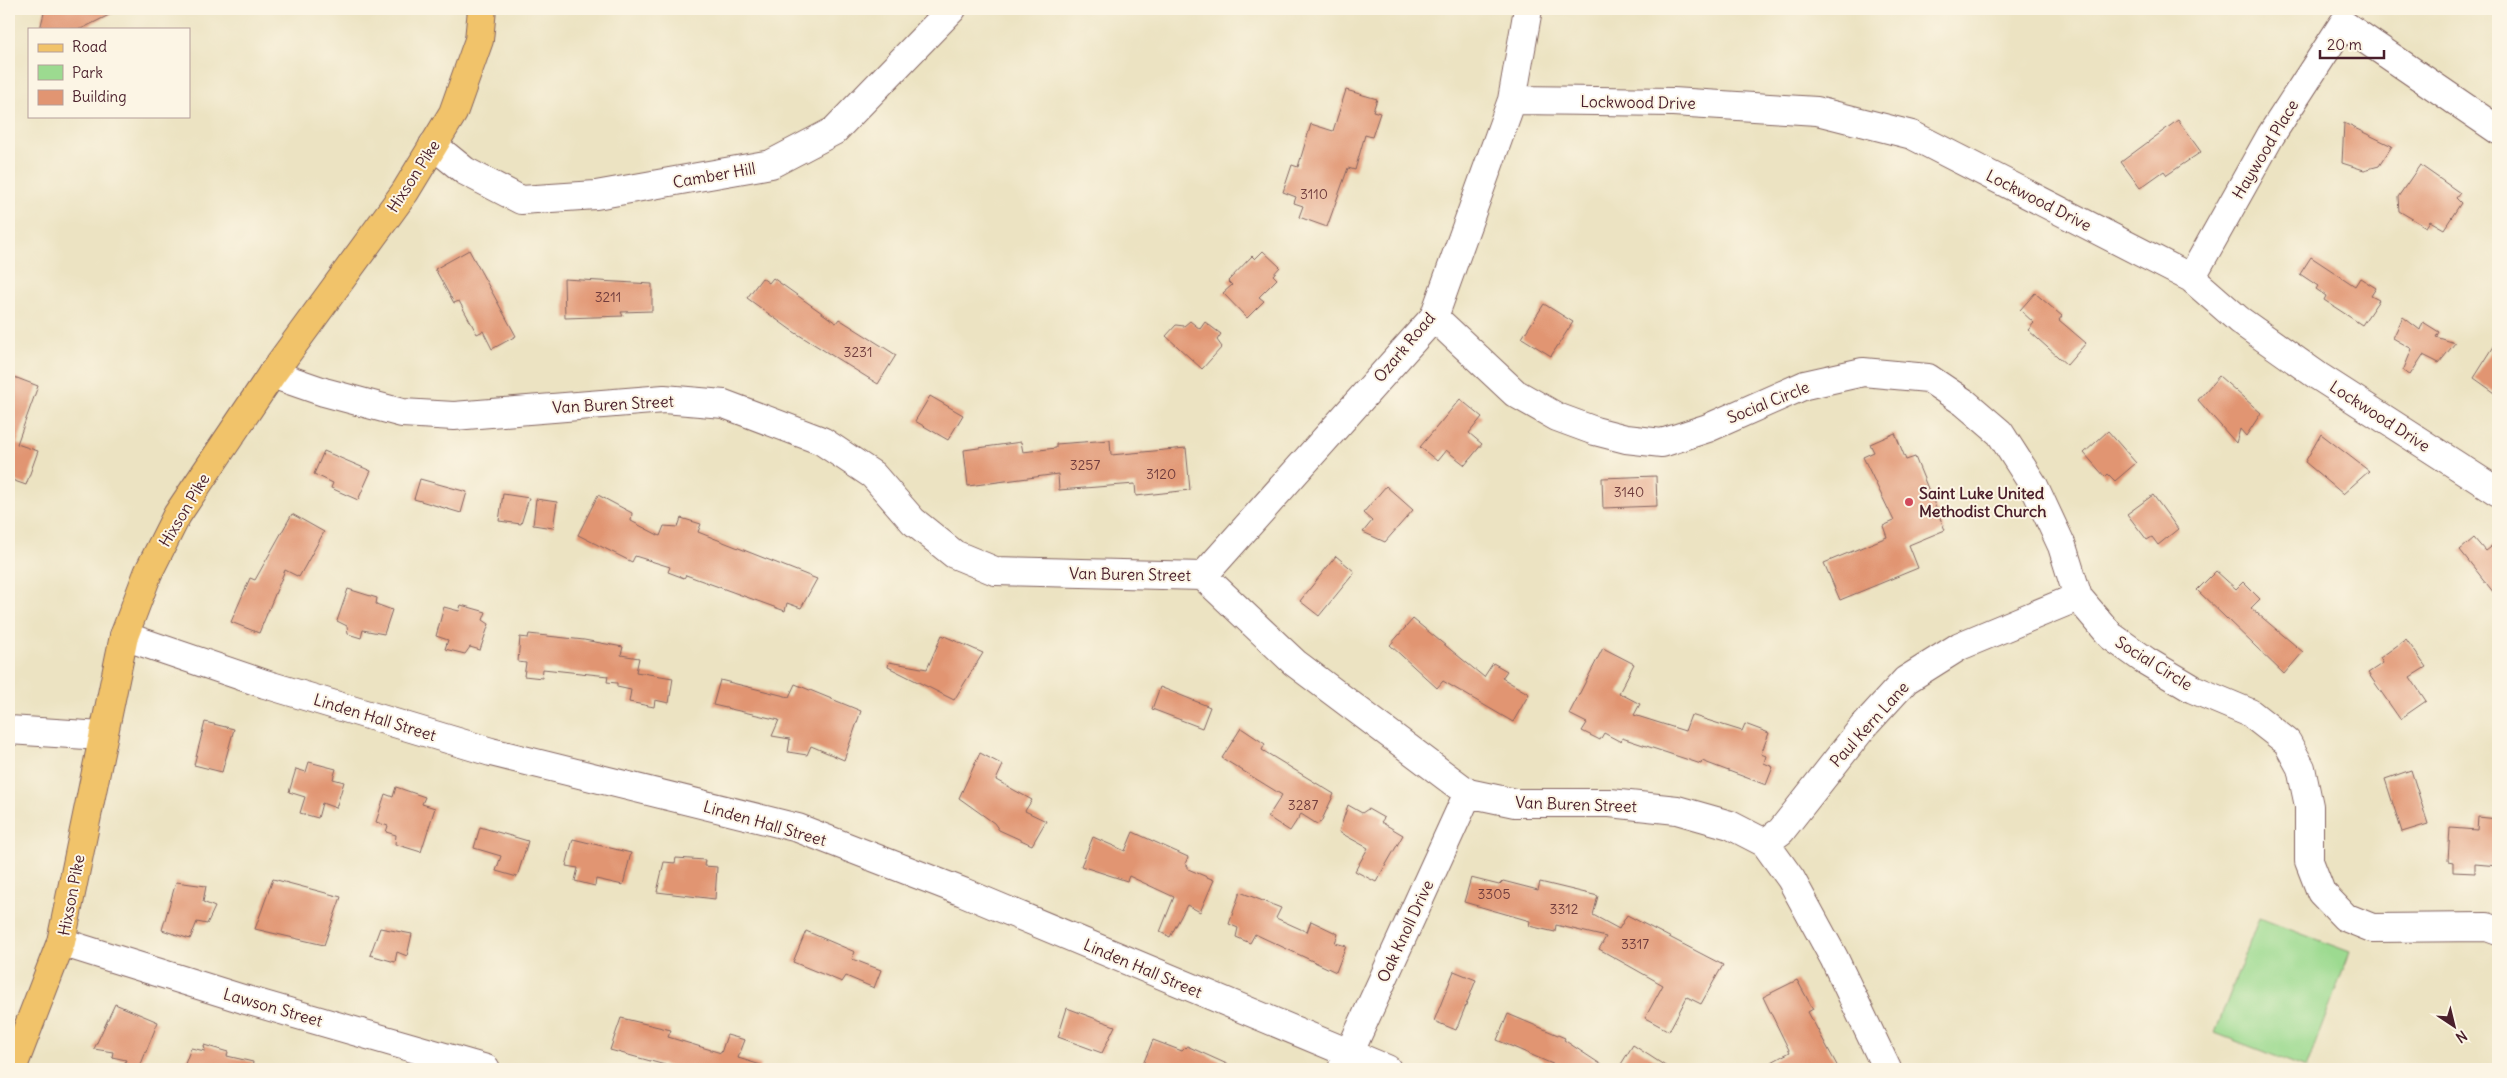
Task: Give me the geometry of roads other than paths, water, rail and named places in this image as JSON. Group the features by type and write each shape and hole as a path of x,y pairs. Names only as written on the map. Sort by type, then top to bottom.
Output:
{"main road":[{"name":"Hixson Pike","path":"12,1069 61,942 124,636 148,573 177,515 272,374 405,192 453,113 479,40 482,9"}],"street":[{"name":"Camber Hill","path":"433,145 465,171 521,200 596,195 771,164 834,131 952,9"},
{"name":"Ozark Road","path":"1202,576 1434,317 1512,100 1528,9"},
{"path":"2343,16 2498,130"},
{"name":"Haywood Place","path":"2191,278 2271,135 2343,16"},
{"name":"Lockwood Drive","path":"1512,100 1673,102 1817,111 1912,134 2191,278 2239,320 2318,376 2498,492"},
{"name":"Social Circle","path":"1434,317 1515,393 1557,417 1595,431 1626,439 1662,443 1708,428 1805,385 1862,372 1928,378 1965,403 2000,433 2034,486 2062,546 2078,597 2111,636 2146,661 2193,689 2250,713 2287,742 2301,768 2309,806 2309,861 2321,892 2345,917 2372,928 2487,927 2498,931"},
{"name":"Van Buren Street","path":"272,374 324,392 402,413 454,416 664,399 724,404 822,441 873,475 913,521 954,554 995,571 1202,576 1300,667 1468,793 1515,803 1610,803 1677,810 1730,825 1765,843 1791,879 1829,949 1887,1069"},
{"name":"Paul Kern Lane","path":"1765,843 1781,831 1863,726 1906,680 1960,646 2078,597"},
{"name":"Linden Hall Street","path":"124,636 265,684 484,750 798,828 963,892 1345,1062 1387,1069"},
{"path":"9,730 102,736"},
{"name":"Oak Knoll Drive","path":"1345,1062 1468,793"},
{"name":"Lawson Street","path":"61,942 243,999 486,1069"}],"place":[{"name":"Saint Luke United Methodist Church","path":"1909,502"}]}
